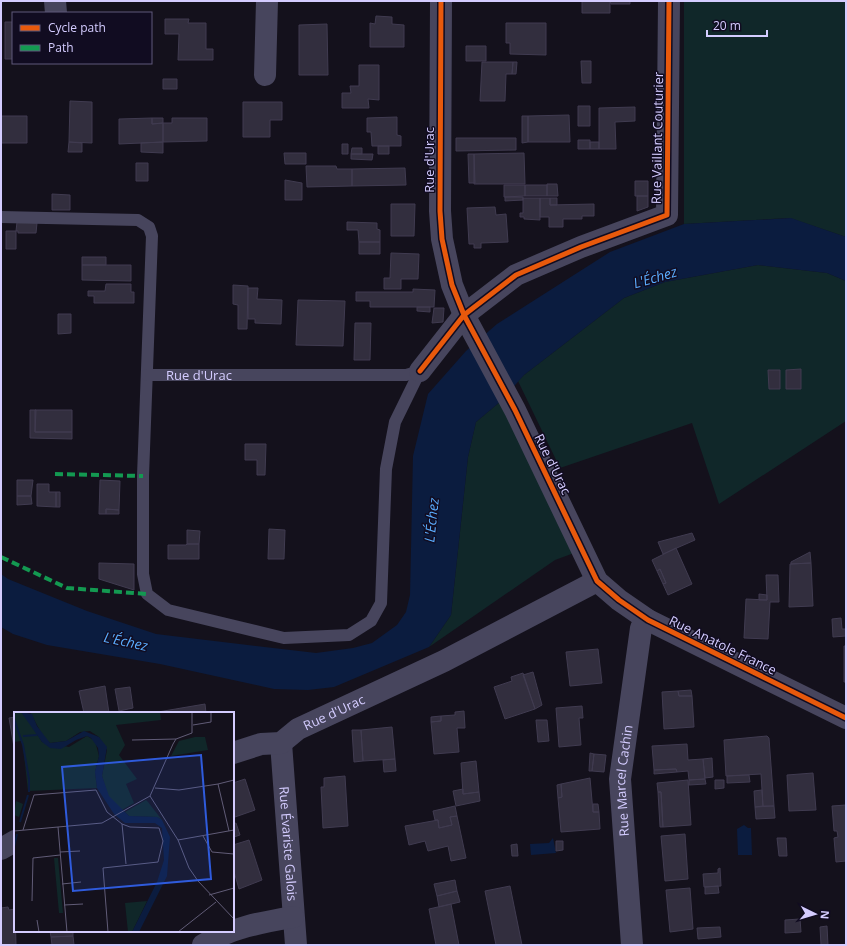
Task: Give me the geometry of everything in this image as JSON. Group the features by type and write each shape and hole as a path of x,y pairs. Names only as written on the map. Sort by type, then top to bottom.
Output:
{"street":[{"path":"55,1 56,12"},
{"path":"265,75 267,1"},
{"name":"Rue d'Urac","path":"281,743 298,729 444,661 597,581 515,410 467,322 452,285 442,239 440,211 441,1"},
{"name":"Rue Vaillant Couturier","path":"467,322 516,276 580,247 667,215 669,1"},
{"path":"420,371 467,322"},
{"name":"Rue Anatole France","path":"597,581 619,600 648,620 846,718"},
{"name":"Rue Marcel Cachin","path":"632,945 620,779 641,628 648,620"},
{"path":"234,753 261,744 281,743"},
{"name":"Rue Évariste Galois","path":"281,743 296,945"},
{"path":"1,849 14,842"},
{"path":"234,932 258,923 293,917"},
{"path":"203,945 211,940 233,932"}],"lane":[{"path":"1,217 138,220 149,228 152,236 143,476 144,574 147,594 168,610 284,638 349,635 371,620 381,603 386,469 395,422 420,371"},
{"name":"Rue d'Urac","path":"147,375 406,375 420,371"}],"green space":[{"path":"684,1 846,1 846,237 790,218 684,224"},
{"path":"758,265 827,273 846,281 846,421 719,504 692,423 560,468 518,381 624,298 665,282"},
{"path":"501,401 574,553 555,560 429,647 451,615 468,457 476,422"}],"water":[{"name":"L'Échez","path":"791,218 846,237 846,281 827,273 758,265 665,282 624,298 524,375 501,401 476,422 468,457 451,615 429,647 334,687 308,690 274,689 160,664 47,645 13,634 1,627 1,574 8,579 87,611 156,634 316,653 353,648 372,643 397,625 406,612 410,595 413,456 428,394 466,351 497,324 610,252 684,224"},
{"path":"744,825 751,828 752,855 738,855 737,829"},
{"path":"553,838 556,853 531,855 530,844 549,843"}],"building":[{"path":"582,1 610,1 610,13 582,13"},
{"path":"610,1 630,1 630,4 611,4"},
{"path":"376,16 392,17 392,24 404,25 404,47 370,47 370,23 375,24"},
{"path":"165,19 189,19 188,23 206,23 206,49 213,49 213,60 178,60 179,34 165,34"},
{"path":"5,22 12,22 12,59 5,59"},
{"path":"506,23 546,23 546,55 510,54 510,43 506,43"},
{"path":"327,24 328,75 299,75 299,25"},
{"path":"466,46 486,46 486,61 466,61"},
{"path":"581,61 591,61 591,83 582,83"},
{"path":"482,62 513,62 512,74 506,74 505,101 480,101"},
{"path":"513,62 517,62 516,74 512,74"},
{"path":"359,65 379,65 379,100 368,99 369,108 342,108 342,93 351,93 350,86 359,86"},
{"path":"163,79 177,79 177,89 163,89"},
{"path":"70,101 92,102 92,143 69,142"},
{"path":"243,102 282,102 282,120 270,120 270,137 243,137"},
{"path":"578,106 590,106 590,126 578,126"},
{"path":"635,107 635,121 615,122 616,149 599,149 599,108"},
{"path":"569,115 570,142 528,142 528,116"},
{"path":"1,116 27,116 27,143 1,143"},
{"path":"522,116 528,116 528,142 522,143"},
{"path":"397,117 397,135 401,136 401,146 372,146 371,132 367,132 367,118"},
{"path":"152,118 163,118 163,123 152,124"},
{"path":"152,118 152,124 163,123 163,142 119,144 119,119"},
{"path":"172,118 207,118 207,141 163,142 163,123 172,123"},
{"path":"456,138 516,138 516,150 456,151"},
{"path":"578,140 590,140 590,149 578,149"},
{"path":"69,142 82,143 82,152 68,152"},
{"path":"163,142 163,153 141,152 141,143"},
{"path":"590,142 599,142 599,149 590,149"},
{"path":"342,144 348,144 348,154 342,154"},
{"path":"378,146 389,146 389,154 378,154"},
{"path":"352,148 362,148 362,154 351,154"},
{"path":"284,153 306,153 306,164 285,164"},
{"path":"524,153 525,184 474,184 474,154"},
{"path":"351,154 373,154 372,160 351,159"},
{"path":"468,154 474,154 475,183 469,183"},
{"path":"136,163 148,163 148,181 136,181"},
{"path":"306,166 336,166 337,169 352,169 352,186 307,187"},
{"path":"405,168 406,185 352,186 352,169"},
{"path":"285,180 302,183 302,200 285,200"},
{"path":"635,181 648,181 648,196 635,196"},
{"path":"547,184 557,184 558,196 547,196"},
{"path":"504,185 525,185 525,196 504,197"},
{"path":"525,185 547,185 547,196 525,196"},
{"path":"52,194 70,195 70,210 52,210"},
{"path":"637,196 648,196 648,207 637,211"},
{"path":"505,197 523,197 523,200 505,201"},
{"path":"523,198 540,198 540,220 524,219 524,217 520,217 520,213 523,213"},
{"path":"540,198 550,198 550,205 594,204 594,216 582,216 582,219 563,219 563,227 549,227 549,217 540,217"},
{"path":"550,198 557,198 557,205 550,205"},
{"path":"391,204 415,204 414,236 391,236"},
{"path":"495,207 496,215 506,214 508,242 481,243 481,248 474,248 474,244 469,244 467,208"},
{"path":"17,222 37,223 36,233 18,233 18,231 16,231"},
{"path":"347,222 377,223 377,229 380,230 380,242 359,242 358,230 347,230"},
{"path":"6,231 16,231 16,249 6,249"},
{"path":"359,242 380,242 380,254 359,254"},
{"path":"391,253 419,254 418,279 401,279 401,289 384,289 384,278 390,278"},
{"path":"82,257 106,257 106,265 82,265"},
{"path":"82,265 131,265 131,281 82,280"},
{"path":"106,284 131,284 131,292 134,292 134,303 94,303 94,296 88,296 88,291 105,291"},
{"path":"233,285 248,286 247,329 238,329 238,305 233,304"},
{"path":"248,288 258,288 257,299 282,300 281,324 255,323 255,319 248,319"},
{"path":"413,289 435,290 434,307 370,307 370,301 356,301 356,292 413,292"},
{"path":"298,300 345,301 343,346 296,345"},
{"path":"417,307 430,307 430,312 417,311"},
{"path":"434,308 444,308 443,322 432,323"},
{"path":"58,314 71,314 71,333 58,334"},
{"path":"355,323 371,323 370,360 354,360"},
{"path":"801,369 801,389 786,389 786,370"},
{"path":"768,370 780,370 780,389 769,389"},
{"path":"30,410 36,410 35,432 72,432 72,439 30,438"},
{"path":"35,410 72,410 72,432 35,432"},
{"path":"245,444 266,444 265,475 257,475 257,460 245,460"},
{"path":"17,480 33,480 31,496 17,496"},
{"path":"100,480 120,481 119,510 106,509 106,514 99,514"},
{"path":"37,484 49,484 49,492 56,492 56,507 37,506"},
{"path":"56,492 60,492 60,507 56,507"},
{"path":"17,496 31,496 32,504 17,505"},
{"path":"106,509 119,510 119,514 106,514"},
{"path":"269,529 285,530 284,559 268,559"},
{"path":"187,530 200,531 199,544 187,544"},
{"path":"692,533 695,540 663,554 658,542"},
{"path":"199,544 199,559 168,559 168,545"},
{"path":"676,548 692,584 668,595 663,584 666,583 660,569 657,571 652,560"},
{"path":"810,552 811,563 791,564 791,562"},
{"path":"99,563 134,564 134,590 99,579"},
{"path":"811,563 813,606 789,607 790,564"},
{"path":"660,569 666,583 663,584 657,571"},
{"path":"766,575 778,575 779,602 770,602 768,639 744,638 746,599 767,600"},
{"path":"759,594 767,595 767,600 759,600"},
{"path":"841,618 842,629 846,629 846,636 833,637 832,619"},
{"path":"844,646 846,646 846,682 844,682"},
{"path":"598,649 602,683 570,686 566,652"},
{"path":"533,672 542,705 535,709 523,675"},
{"path":"523,673 535,709 505,719 494,687 512,681 511,677"},
{"path":"105,686 109,712 84,712 79,691"},
{"path":"130,687 133,708 119,711 115,689"},
{"path":"691,690 692,696 679,696 678,691"},
{"path":"678,691 679,696 692,696 694,727 664,729 662,692"},
{"path":"205,704 206,712 158,712"},
{"path":"582,706 583,718 579,718 581,745 559,747 556,708"},
{"path":"464,711 465,728 457,728 459,752 434,754 431,722 441,721 441,716 455,715 455,712"},
{"path":"441,716 441,721 431,722 431,717"},
{"path":"14,717 14,747 9,718"},
{"path":"536,720 547,720 549,741 538,742"},
{"path":"392,727 395,759 363,761 361,730"},
{"path":"352,730 361,730 363,761 354,762"},
{"path":"767,736 769,738 774,806 763,806 761,774 726,776 724,740"},
{"path":"687,744 688,760 703,759 705,779 689,780 688,771 677,772 676,769 654,770 652,746"},
{"path":"590,753 594,754 592,771 589,771"},
{"path":"594,754 606,755 604,772 592,771"},
{"path":"712,758 713,777 705,778 703,759"},
{"path":"395,759 396,771 384,772 383,760"},
{"path":"476,761 479,792 463,794 461,763"},
{"path":"676,769 677,772 654,774 654,770"},
{"path":"813,773 816,810 789,811 787,775"},
{"path":"749,775 750,782 727,783 727,776"},
{"path":"345,776 348,826 323,828 321,787 324,787 324,778"},
{"path":"590,778 593,812 599,812 600,829 561,832 558,798 562,797 561,784"},
{"path":"245,779 255,810 235,817 234,783"},
{"path":"705,779 706,784 689,785 689,780"},
{"path":"688,780 691,825 663,827 661,792 658,792 657,783"},
{"path":"715,780 724,780 724,788 715,789"},
{"path":"561,784 562,797 558,798 557,785"},
{"path":"463,789 463,794 479,792 480,801 456,806 453,791"},
{"path":"762,790 763,806 755,807 754,791"},
{"path":"658,792 661,792 663,827 660,827"},
{"path":"593,804 598,804 599,812 593,812"},
{"path":"846,805 846,861 836,862 834,838 838,837 837,831 834,831 832,806"},
{"path":"455,806 457,816 450,817 452,825 439,828 438,820 435,820 433,811"},
{"path":"774,806 775,818 756,819 755,807"},
{"path":"457,816 466,858 451,861 448,846 428,851 425,841 409,845 405,826 438,820 439,828 452,825 450,817"},
{"path":"236,823 240,835 234,837 234,824"},
{"path":"685,834 688,879 665,881 661,836"},
{"path":"777,838 786,838 787,856 779,856"},
{"path":"249,840 262,880 239,889 234,872 234,845"},
{"path":"556,841 563,841 563,850 556,851"},
{"path":"517,844 518,856 512,856 511,845"},
{"path":"720,868 721,886 704,887 703,874 718,873 718,869"},
{"path":"455,880 457,891 437,896 434,884"},
{"path":"510,886 522,945 496,945 485,891"},
{"path":"718,886 719,893 705,894 705,887"},
{"path":"690,888 693,929 670,932 666,890"},
{"path":"457,891 460,902 439,907 437,896"},
{"path":"451,904 459,945 436,945 429,909"},
{"path":"8,907 9,910 14,909 14,932 16,932 16,945 1,945 1,908"},
{"path":"800,919 801,932 785,933 785,920"},
{"path":"827,926 828,945 821,945 820,927"},
{"path":"720,927 721,937 698,939 697,928"},
{"path":"50,932 73,932 73,936 51,937"},
{"path":"73,936 74,945 52,945 51,937"}],"marked path":[{"path":"55,474 143,476"},
{"path":"1,557 67,588 147,594"}],"cycle path":[{"path":"441,1 440,211 442,239 452,285 464,315 515,410 597,581 619,600 648,620 846,718"},
{"path":"420,371 464,315 516,275 581,247 667,215 669,1"}]}
